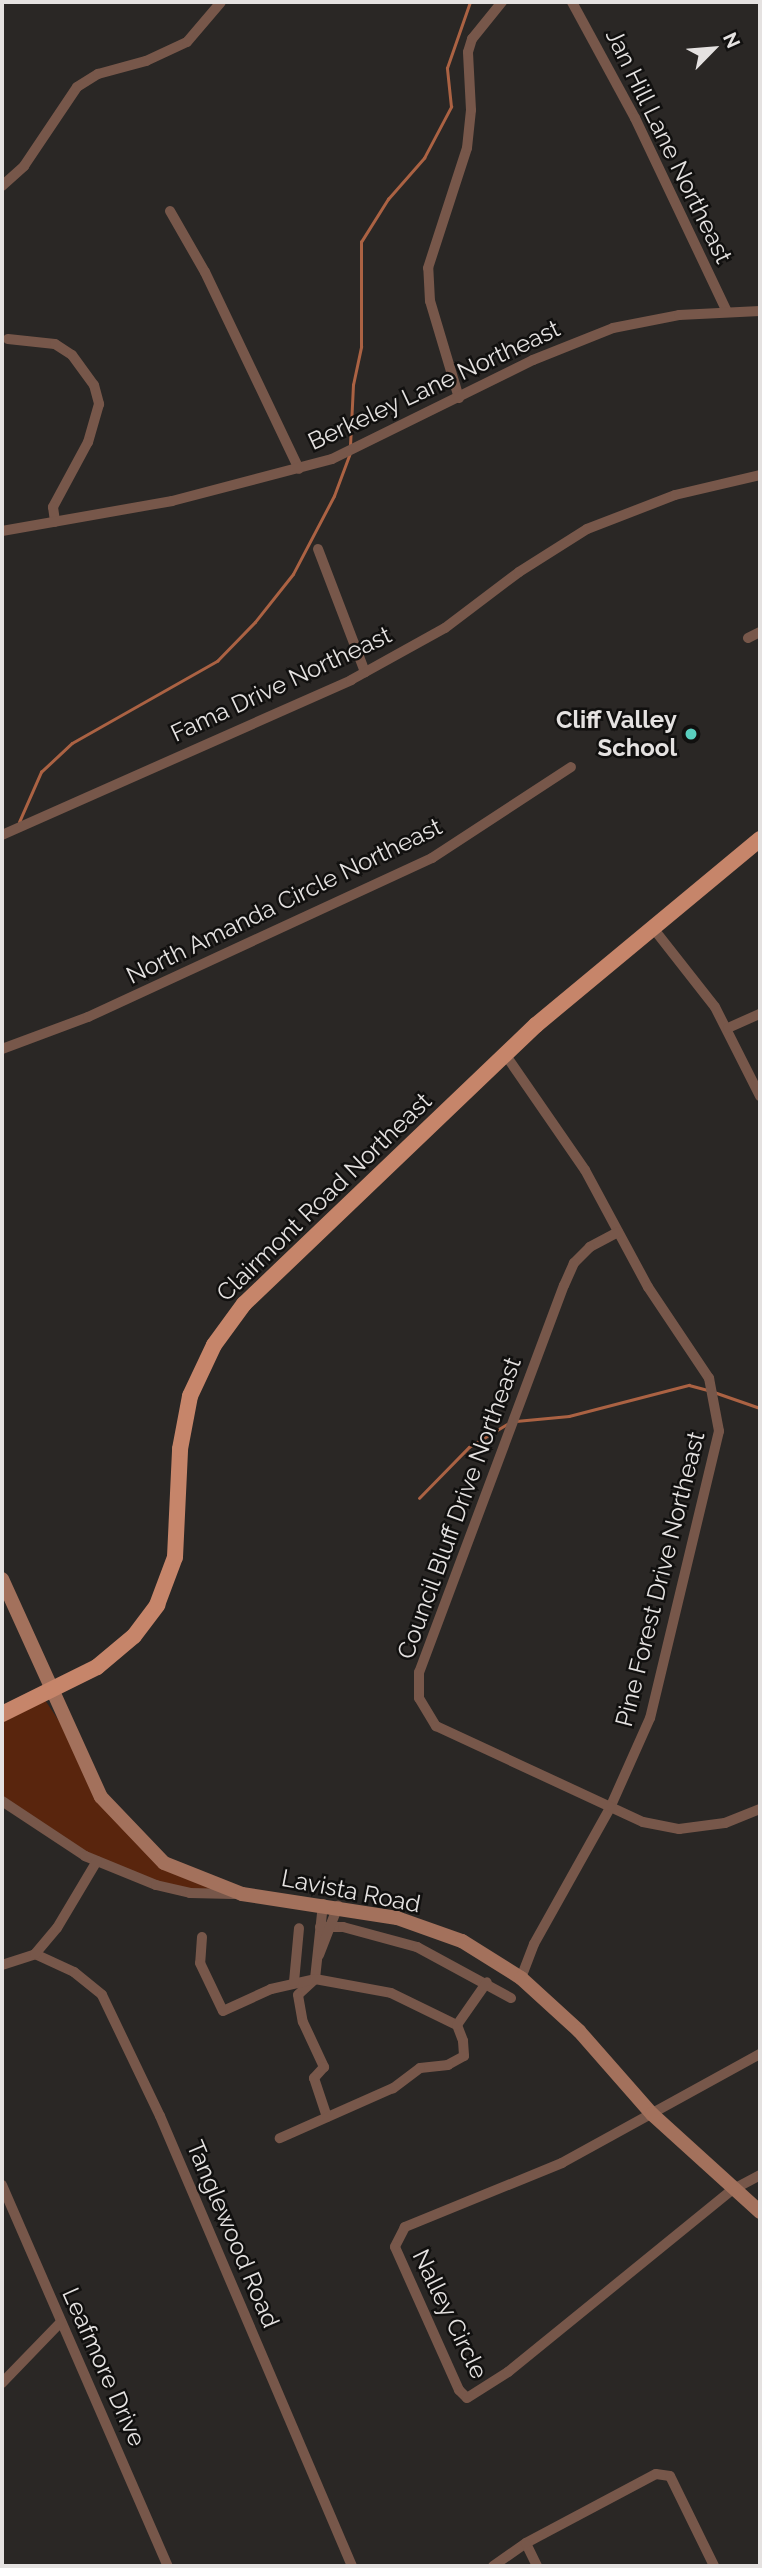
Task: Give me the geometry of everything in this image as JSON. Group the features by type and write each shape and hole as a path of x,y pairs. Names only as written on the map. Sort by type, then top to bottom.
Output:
{"main road":[{"name":"Clairmont Road Northeast","path":"2,1714 53,1692 118,1652 143,1627 163,1592 176,1544 186,1412 198,1375 222,1332 244,1304 505,1054 760,839"},
{"name":"Lavista Road","path":"2,1579 101,1797 164,1863 243,1894 338,1906 397,1918 462,1941 521,1978 579,2031 652,2114 732,2190 760,2212"}],"street":[{"path":"2,186 24,166 77,87 98,74 146,61 187,42 221,2"},
{"path":"458,398 427,281 467,148 472,39 502,2"},
{"name":"Jan Hill Lane Northeast","path":"572,2 635,118 726,310"},
{"path":"170,211 205,272 299,469"},
{"name":"Berkeley Lane Northeast","path":"2,531 172,501 332,459 533,360 613,328 726,310 760,310"},
{"path":"8,339 55,344 72,355 94,385 99,404 88,442 53,508 55,522"},
{"name":"Fama Drive Northeast","path":"2,835 365,672 445,628 519,572 587,529 675,495 760,475"},
{"path":"318,549 365,672"},
{"path":"748,638 760,632"},
{"name":"North Amanda Circle Northeast","path":"2,1049 88,1017 432,858 571,767"},
{"path":"653,928 728,1028 760,1096"},
{"path":"728,1028 760,1014"},
{"name":"Pine Forest Drive Northeast","path":"505,1054 584,1170 675,1331 709,1378 719,1431 650,1718 610,1808 534,1944 521,1978"},
{"name":"Council Bluff Drive Northeast","path":"618,1232 590,1247 574,1263 419,1672 419,1698 436,1727 610,1808 679,1829 725,1823 760,1809"},
{"path":"2,1801 97,1861 190,1893 243,1894"},
{"path":"2,1965 35,1954 57,1928 97,1861"},
{"path":"323,1904 315,1979 298,1995 303,2022 324,2067 314,2078 327,2117"},
{"path":"319,1955 332,1929 338,1906"},
{"path":"320,1927 343,1927 417,1947 487,1982 511,1998"},
{"path":"294,1982 299,1928"},
{"path":"202,1937 200,1963 223,2011 294,1982 315,1979 391,1993 457,2025"},
{"name":"Tanglewood Road","path":"35,1954 91,1982 107,2005 165,2129 352,2566"},
{"path":"279,2137 393,2088 420,2068 448,2065 464,2056 457,2025 487,1982"},
{"path":"652,2114 760,2054"},
{"name":"Nalley Circle","path":"652,2114 562,2163 405,2227 398,2236 395,2247 404,2269 467,2398 509,2372 732,2190"},
{"path":"732,2190 760,2175"},
{"name":"Leafmore Drive","path":"2,2185 168,2566"},
{"path":"2,2383 61,2322"},
{"path":"494,2566 526,2543 656,2474 670,2476 714,2566"},
{"path":"526,2543 537,2566"}],"shaded area":[{"path":"43,1697 83,1757 101,1797 164,1863 242,1894 190,1893 97,1861 2,1801 2,1713"}],"waterway":[{"path":"350,446 353,385 361,347 361,242 388,199 424,158 451,107 447,68 470,2"},
{"path":"19,822 41,772 72,743 217,661 255,622 293,574 334,496 350,453"},
{"path":"516,1421 569,1416 689,1385 708,1390"},
{"path":"714,1392 760,1408"},
{"path":"419,1498 469,1447 507,1424"}],"place":[{"name":"Cliff Valley School","path":"691,734"}]}
